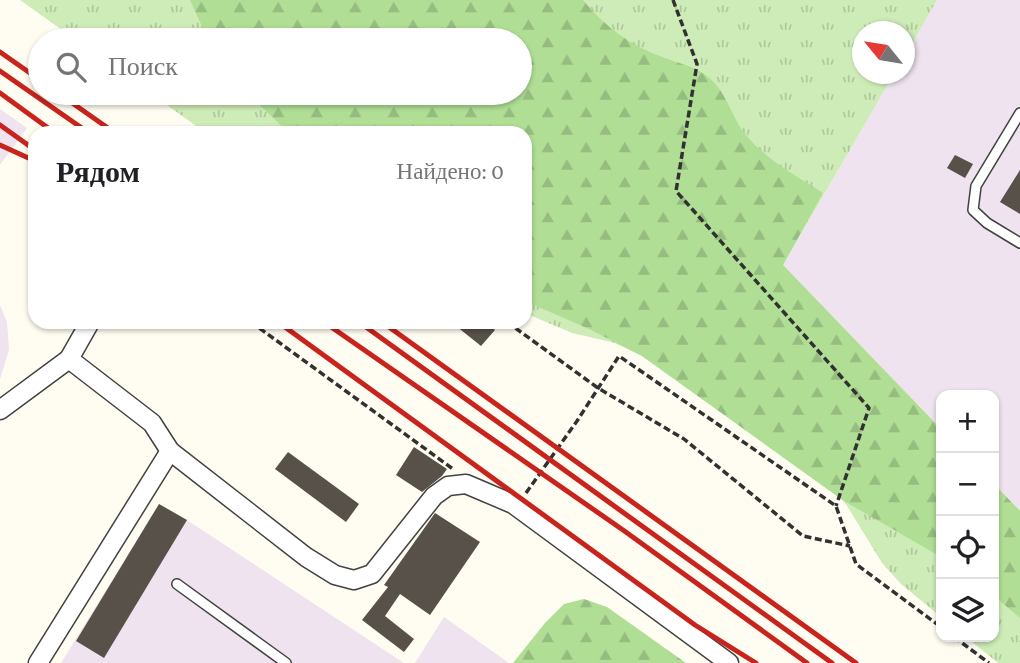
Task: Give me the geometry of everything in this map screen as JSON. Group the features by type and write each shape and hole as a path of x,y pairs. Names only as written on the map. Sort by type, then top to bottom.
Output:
{"street":[{"path":"0,410 69,359 85,329"},
{"path":"69,359 152,423 170,451 306,557 335,575 354,580 372,574 434,495 448,486 466,484 513,504 729,663"},
{"path":"38,663 170,451"}],"lane":[{"path":"1020,113 976,187 973,210 987,223 1020,243"},
{"path":"177,584 286,663"}],"path":[{"path":"673,0 697,64 676,191 869,408 836,506"},
{"path":"261,329 451,465 466,484"},
{"path":"517,329 598,388 684,439 803,536 850,546"},
{"path":"513,504 522,498 619,356 836,506 856,564 936,623"},
{"path":"961,642 989,663"}],"shaded area":[{"path":"937,0 1020,0 1020,511 999,489 999,390 936,390 936,424 783,265 888,84 915,84 915,38"},
{"path":"0,109 27,128 0,165"},
{"path":"0,305 7,322 9,350 0,379"},
{"path":"159,504 187,520 404,663 61,663"},
{"path":"444,617 509,663 415,663"}],"green space":[{"path":"20,0 937,0 915,38 915,21 852,21 852,84 888,84 783,265 936,424 936,613 901,584 882,563 844,501 642,356 615,343 572,333 532,316 532,126 196,126 167,105 532,105 532,28 59,28"},
{"path":"190,0 583,0 600,19 630,41 704,74 718,87 741,128 762,152 823,193 783,265 936,424 936,554 844,501 642,356 532,304 532,126 282,126 260,105 532,105 532,28 203,28"},
{"path":"999,489 1020,511 1020,663 998,663 972,642 999,642"},
{"path":"999,489 1020,511 1020,618 999,600"},
{"path":"584,599 607,607 686,663 513,663 564,604"}],"building":[{"path":"955,155 973,164 965,178 947,168"},
{"path":"1020,170 1020,214 1000,202"},
{"path":"460,329 495,330 481,346"},
{"path":"414,447 447,469 422,492 396,475"},
{"path":"288,452 359,504 346,522 275,469"},
{"path":"159,504 187,520 104,658 76,641"},
{"path":"435,513 480,542 430,615 400,594 385,616 414,639 404,652 362,620 388,587 384,585"}],"railway":[{"path":"0,52 28,72"},
{"path":"0,71 28,91"},
{"path":"0,93 45,126"},
{"path":"49,105 79,126"},
{"path":"75,105 105,126"},
{"path":"0,125 28,145"},
{"path":"0,145 28,158"},
{"path":"288,329 695,625 756,663"},
{"path":"334,329 623,530 807,663"},
{"path":"369,329 832,663"},
{"path":"392,329 856,663"}]}
